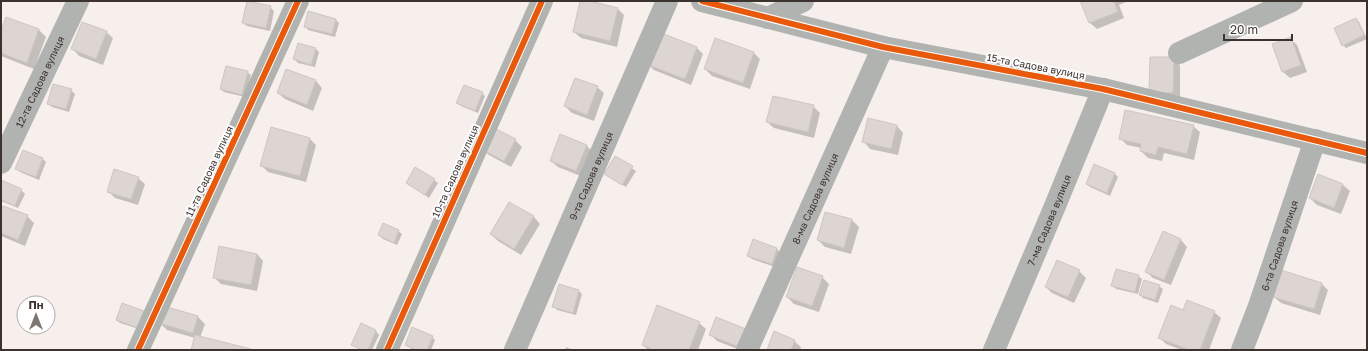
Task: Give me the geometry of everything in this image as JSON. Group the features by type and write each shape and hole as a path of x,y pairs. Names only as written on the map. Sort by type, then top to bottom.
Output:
{"street":[{"name":"12-та Садова вулиця","path":"1,163 78,1"},
{"name":"11-та Садова вулиця","path":"138,350 298,1"},
{"name":"10-та Садова вулиця","path":"386,350 542,1"},
{"name":"9-та Садова вулиця","path":"515,350 668,1"},
{"name":"15-та Садова вулиця","path":"702,1 883,47 1103,89 1367,153"},
{"path":"768,18 803,1"},
{"path":"1179,54 1292,1"},
{"name":"8-ма Садова вулиця","path":"747,350 883,47"},
{"name":"7-ма Садова вулиця","path":"994,350 1103,89"},
{"name":"6-та Садова вулиця","path":"1242,350 1259,306 1314,140"}],"building":[{"path":"247,1 271,6 266,28 242,23"},
{"path":"580,1 590,1 618,8 610,41 573,32"},
{"path":"1080,1 1114,1 1118,12 1089,23"},
{"path":"308,11 336,19 332,34 304,27"},
{"path":"6,17 39,29 27,63 1,53 1,31"},
{"path":"1356,18 1364,35 1342,46 1334,28"},
{"path":"82,22 107,31 96,59 71,49"},
{"path":"659,32 697,47 685,79 646,64"},
{"path":"1291,37 1301,65 1282,72 1272,44"},
{"path":"715,38 754,52 743,83 704,69"},
{"path":"298,43 316,48 311,65 293,59"},
{"path":"1150,57 1174,57 1173,93 1149,92"},
{"path":"226,66 248,71 242,95 220,89"},
{"path":"286,69 316,80 307,105 277,93"},
{"path":"575,78 598,86 587,115 564,106"},
{"path":"53,84 72,89 66,109 47,104"},
{"path":"464,85 483,92 475,111 456,103"},
{"path":"773,96 814,105 808,132 766,122"},
{"path":"1125,110 1194,125 1187,154 1158,147 1156,155 1140,151 1141,144 1119,139"},
{"path":"868,118 897,125 891,149 862,142"},
{"path":"271,127 310,138 300,176 260,166"},
{"path":"492,127 516,139 504,161 481,149"},
{"path":"560,134 587,145 576,171 550,161"},
{"path":"23,150 43,158 36,177 15,169"},
{"path":"615,156 633,166 622,185 604,174"},
{"path":"1094,164 1115,173 1107,193 1086,184"},
{"path":"415,167 435,179 425,195 406,183"},
{"path":"114,169 139,177 131,199 107,192"},
{"path":"1318,174 1343,184 1334,208 1309,198"},
{"path":"1,180 22,189 15,206 1,200"},
{"path":"509,202 534,216 514,249 490,234"},
{"path":"3,206 28,215 18,240 1,233 1,211"},
{"path":"825,212 852,219 844,248 817,240"},
{"path":"383,223 399,230 394,243 378,235"},
{"path":"1163,231 1181,239 1164,280 1145,272"},
{"path":"753,239 777,248 772,264 747,256"},
{"path":"219,246 257,254 251,285 213,278"},
{"path":"1057,260 1080,270 1068,297 1045,287"},
{"path":"797,267 823,276 812,306 786,297"},
{"path":"1116,269 1139,275 1135,292 1111,286"},
{"path":"1281,270 1322,283 1314,309 1273,297"},
{"path":"1144,280 1160,285 1155,300 1139,295"},
{"path":"559,284 579,290 573,313 552,307"},
{"path":"1187,300 1215,311 1200,350 1190,350 1158,338 1171,305 1183,310"},
{"path":"122,303 144,311 138,328 116,320"},
{"path":"657,305 700,322 689,350 654,350 642,345"},
{"path":"164,306 198,316 193,333 159,323"},
{"path":"716,317 746,329 739,347 709,335"},
{"path":"361,323 376,330 368,350 363,350 351,345"},
{"path":"412,327 433,336 427,350 416,350 405,345"},
{"path":"774,331 795,340 791,350 767,350"},
{"path":"195,335 251,349 251,350 191,350"}],"cycle path":[{"path":"138,350 298,1"},
{"path":"387,350 542,1"},
{"path":"702,1 883,47 1103,89 1367,153"}]}
